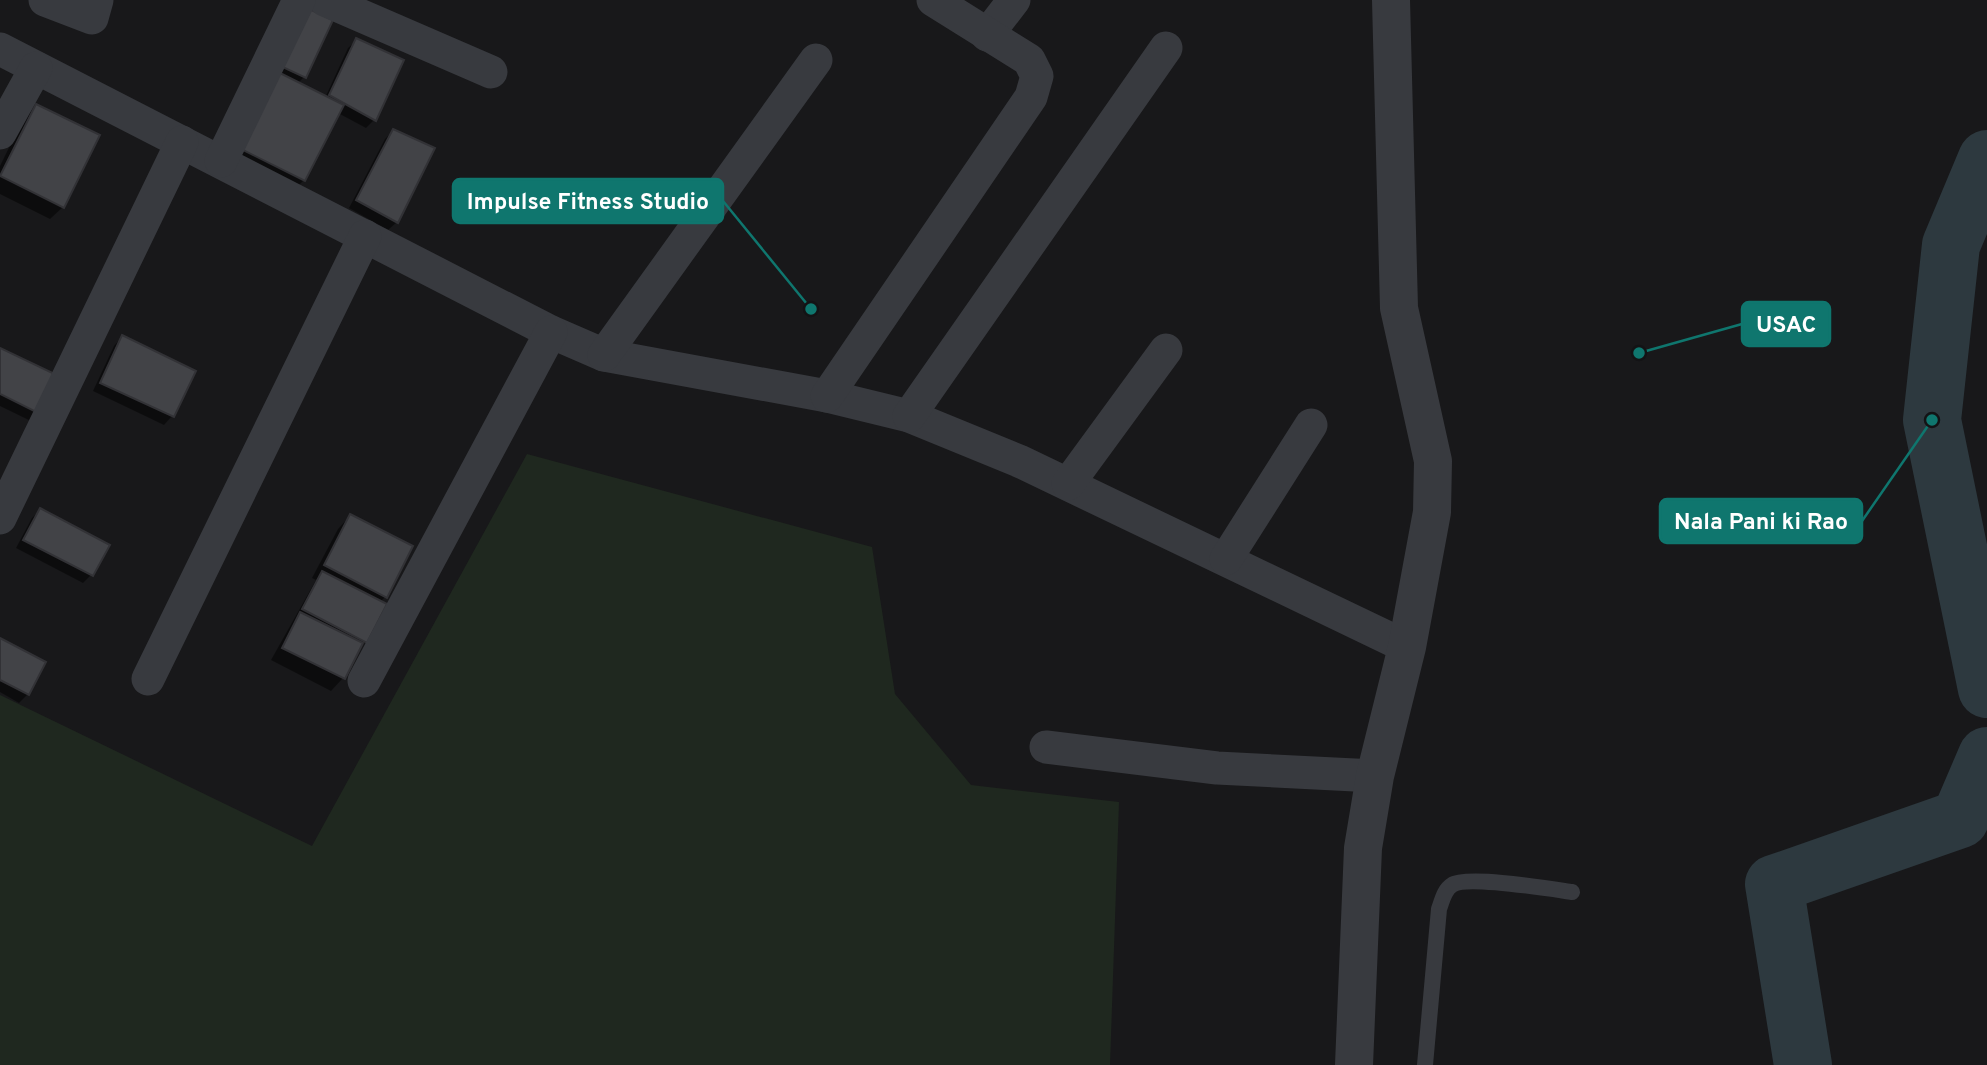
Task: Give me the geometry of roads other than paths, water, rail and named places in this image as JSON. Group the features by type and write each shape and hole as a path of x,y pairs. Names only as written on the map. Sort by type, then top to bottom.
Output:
{"street":[{"path":"45,0 92,18 97,0"},
{"path":"221,161 299,0"},
{"path":"325,0 491,72"},
{"path":"827,396 1031,97 1037,76 1029,60 933,0"},
{"path":"987,35 1014,0"},
{"path":"1354,1065 1363,848 1375,776 1408,647 1432,512 1434,479 1433,461 1399,309 1391,0"},
{"path":"909,416 1166,48"},
{"path":"0,49 551,332 604,355 827,396 909,416 1068,484 1408,647"},
{"path":"604,355 816,60"},
{"path":"0,133 36,68"},
{"path":"0,519 182,142"},
{"path":"148,679 365,236"},
{"path":"364,681 551,332"},
{"path":"1068,484 1166,350"},
{"path":"1226,559 1311,425"},
{"path":"1046,747 1205,767 1375,776"}],"lane":[{"path":"1425,1065 1439,909 1445,893 1453,884 1471,881 1572,892"}],"waterway":[{"path":"1987,159 1951,245 1932,420 1987,689"},
{"path":"1803,1065 1774,884 1960,819 1987,756"}],"place":[{"name":"Impulse Fitness Studio","path":"811,309"},
{"name":"USAC","path":"1639,353"},
{"name":"Nala Pani ki Rao","path":"1932,420"}]}
